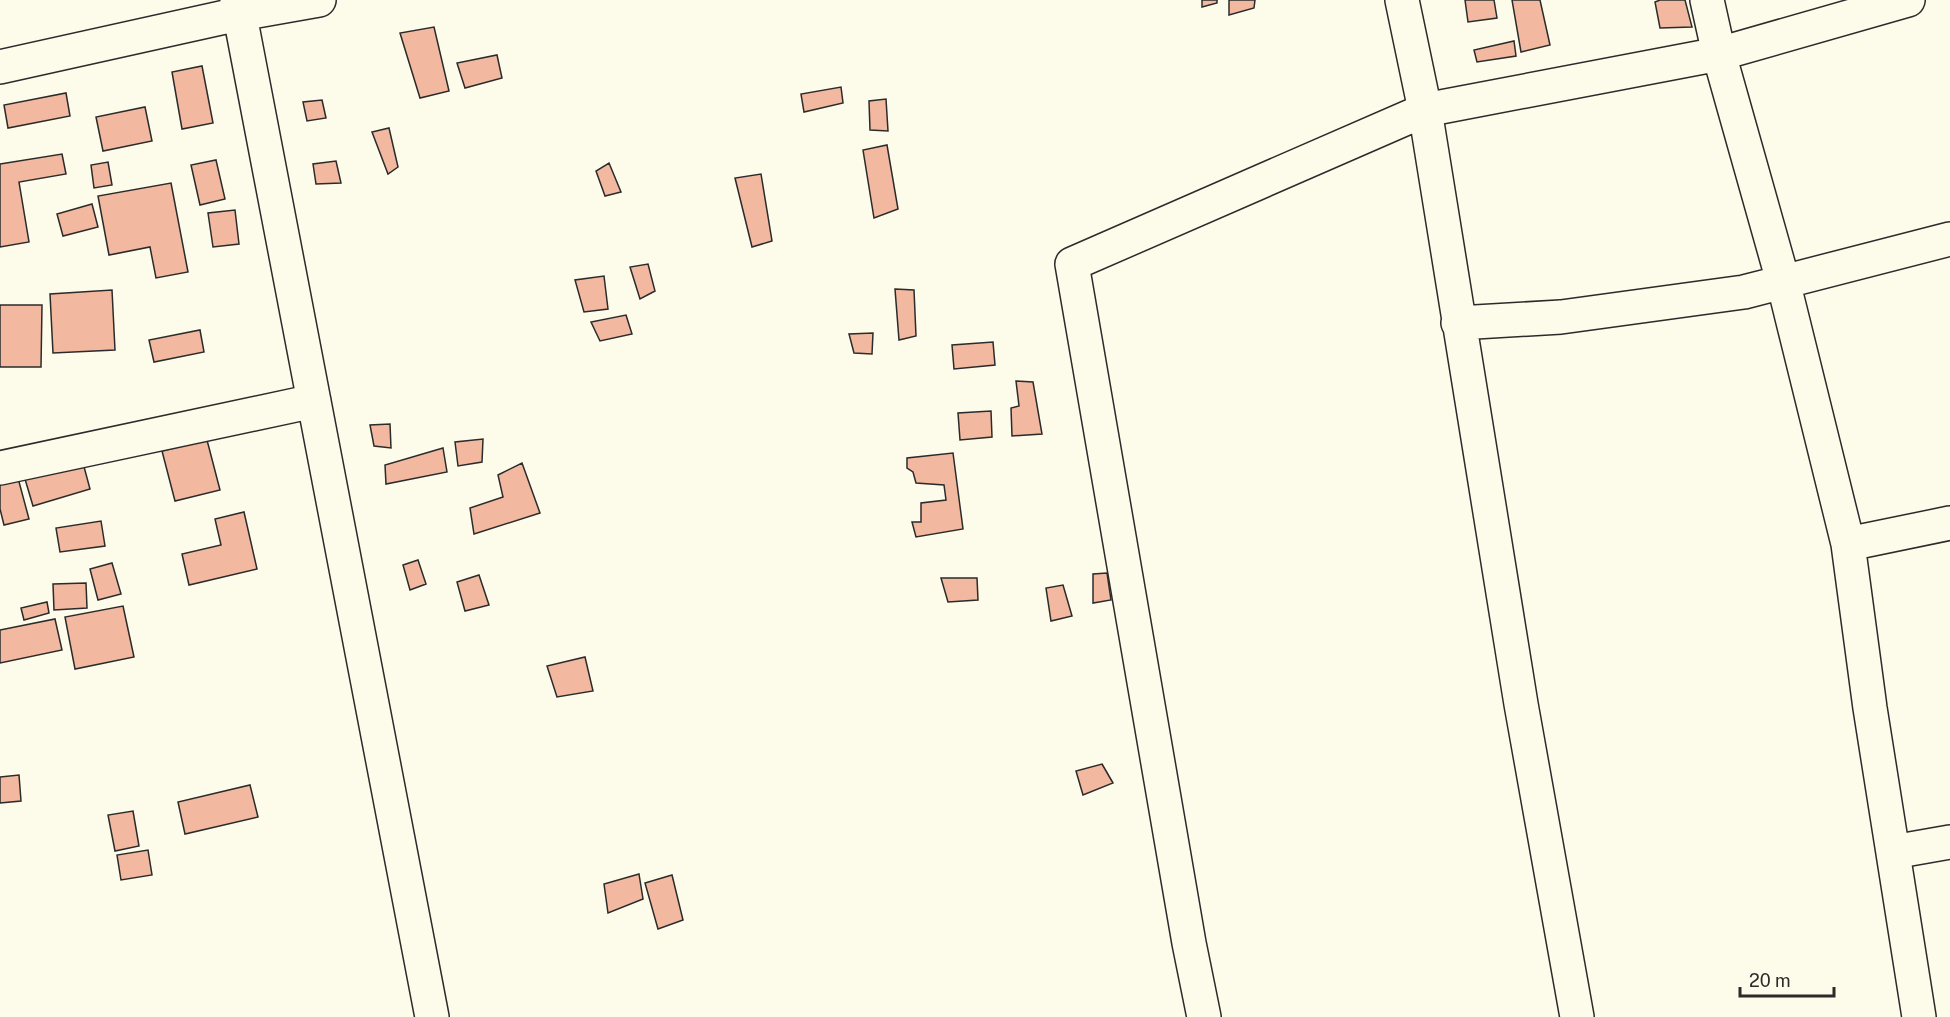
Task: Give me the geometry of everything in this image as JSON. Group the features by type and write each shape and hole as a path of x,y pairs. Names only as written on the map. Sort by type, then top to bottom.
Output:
{"street":[{"path":"0,67 238,7 319,0"},
{"path":"1402,0 1425,110 1523,716 1577,1017"},
{"path":"1707,0 1719,54 1783,281 1848,544 1870,708 1918,1017"},
{"path":"1204,1017 1189,944 1072,264 1425,110 1719,54 1908,0"},
{"path":"238,7 432,1017"},
{"path":"1458,323 1561,316 1744,292 1950,239"},
{"path":"0,468 314,400"},
{"path":"1848,544 1950,523"},
{"path":"1893,852 1950,842"}],"building":[{"path":"1202,0 1217,0 1217,3 1202,7"},
{"path":"1229,0 1255,0 1254,8 1229,15"},
{"path":"1465,0 1494,0 1497,18 1468,22"},
{"path":"1512,0 1540,0 1550,45 1521,52"},
{"path":"1685,0 1692,27 1660,28 1655,2"},
{"path":"434,27 449,91 420,98 400,33"},
{"path":"1514,41 1516,56 1477,62 1474,50"},
{"path":"497,55 502,78 465,88 457,63"},
{"path":"202,66 213,123 182,129 172,72"},
{"path":"841,87 843,103 804,112 801,94"},
{"path":"66,93 70,116 8,128 4,105"},
{"path":"886,99 888,131 870,130 869,101"},
{"path":"322,100 326,118 307,121 303,102"},
{"path":"145,107 152,141 103,151 96,117"},
{"path":"389,128 398,167 388,174 372,132"},
{"path":"887,145 898,209 874,218 863,150"},
{"path":"62,154 66,174 19,182 29,242 0,247 0,164"},
{"path":"216,160 225,199 200,205 191,165"},
{"path":"336,161 341,183 316,184 313,164"},
{"path":"108,162 112,185 94,188 91,165"},
{"path":"609,163 621,192 605,196 596,171"},
{"path":"761,174 772,241 752,247 735,178"},
{"path":"171,183 188,272 156,278 150,247 109,255 98,196"},
{"path":"92,204 98,227 63,236 57,214"},
{"path":"235,210 239,244 213,247 208,213"},
{"path":"648,264 655,291 640,299 630,267"},
{"path":"604,276 608,309 584,312 575,280"},
{"path":"895,289 914,290 916,336 899,340"},
{"path":"112,290 115,350 53,353 50,294"},
{"path":"0,305 42,305 41,367 0,367"},
{"path":"626,315 632,334 600,341 591,322"},
{"path":"200,330 204,352 154,362 149,340"},
{"path":"873,333 872,354 854,353 849,334"},
{"path":"993,342 995,365 954,369 952,345"},
{"path":"1016,381 1033,382 1042,434 1012,436 1011,408 1019,406"},
{"path":"991,411 992,437 960,440 958,413"},
{"path":"390,424 391,448 374,446 370,425"},
{"path":"483,439 482,462 458,466 455,442"},
{"path":"207,440 220,490 175,501 162,451"},
{"path":"443,448 447,472 386,484 385,465"},
{"path":"953,453 963,529 916,537 912,522 921,522 921,503 946,500 944,485 916,483 913,472 907,468 907,458"},
{"path":"83,463 90,489 33,506 25,479"},
{"path":"522,463 540,513 474,534 470,508 503,497 498,475"},
{"path":"18,478 29,519 4,525 0,509 0,482"},
{"path":"244,512 257,569 189,585 182,554 221,545 215,519"},
{"path":"101,521 105,546 60,552 56,528"},
{"path":"418,560 426,584 410,590 403,565"},
{"path":"112,563 121,594 98,600 90,569"},
{"path":"1107,573 1111,600 1093,603 1093,574"},
{"path":"479,575 489,605 465,611 457,582"},
{"path":"941,578 977,578 978,600 948,602"},
{"path":"86,583 87,608 54,610 53,584"},
{"path":"1063,585 1072,616 1051,621 1046,588"},
{"path":"47,602 49,613 24,620 21,608"},
{"path":"123,606 134,657 75,669 65,617"},
{"path":"55,619 62,650 0,663 0,630"},
{"path":"585,657 593,691 557,697 547,666"},
{"path":"1102,764 1113,783 1083,795 1076,771"},
{"path":"19,775 21,801 0,803 0,777"},
{"path":"250,785 258,817 185,834 178,802"},
{"path":"133,811 139,846 115,851 108,815"},
{"path":"148,850 152,875 121,880 117,855"},
{"path":"639,874 643,899 608,913 604,884"},
{"path":"672,875 683,920 658,929 645,883"}]}
